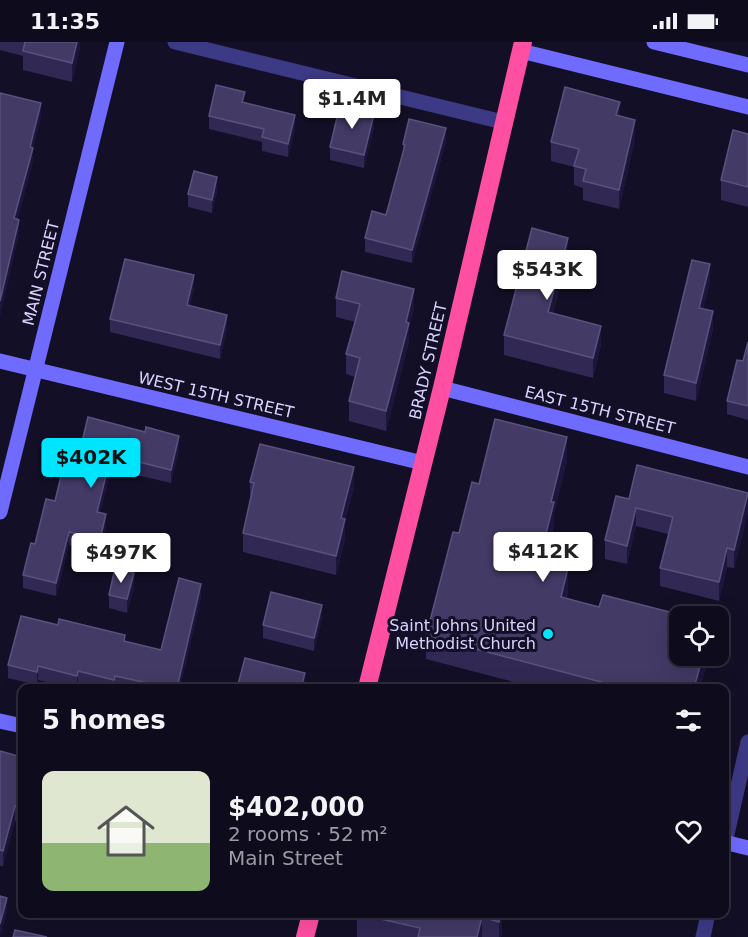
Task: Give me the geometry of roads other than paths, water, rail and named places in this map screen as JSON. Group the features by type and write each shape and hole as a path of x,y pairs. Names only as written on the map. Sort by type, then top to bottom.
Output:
{"highway":[{"name":"BRADY STREET","path":"368,684 442,388 522,46"},
{"path":"305,937 310,918"}],"street":[{"name":"MAIN STREET","path":"0,512 117,42"},
{"path":"175,42 503,122"},
{"path":"654,42 748,65"},
{"path":"522,46 748,107"},
{"name":"WEST 15TH STREET","path":"0,361 423,463"},
{"name":"EAST 15TH STREET","path":"442,388 748,467"},
{"path":"0,721 18,725"},
{"path":"729,826 748,742"},
{"path":"729,845 748,848"},
{"path":"703,937 707,918"}],"place":[{"name":"Saint Johns United Methodist Church","path":"548,634"}]}
